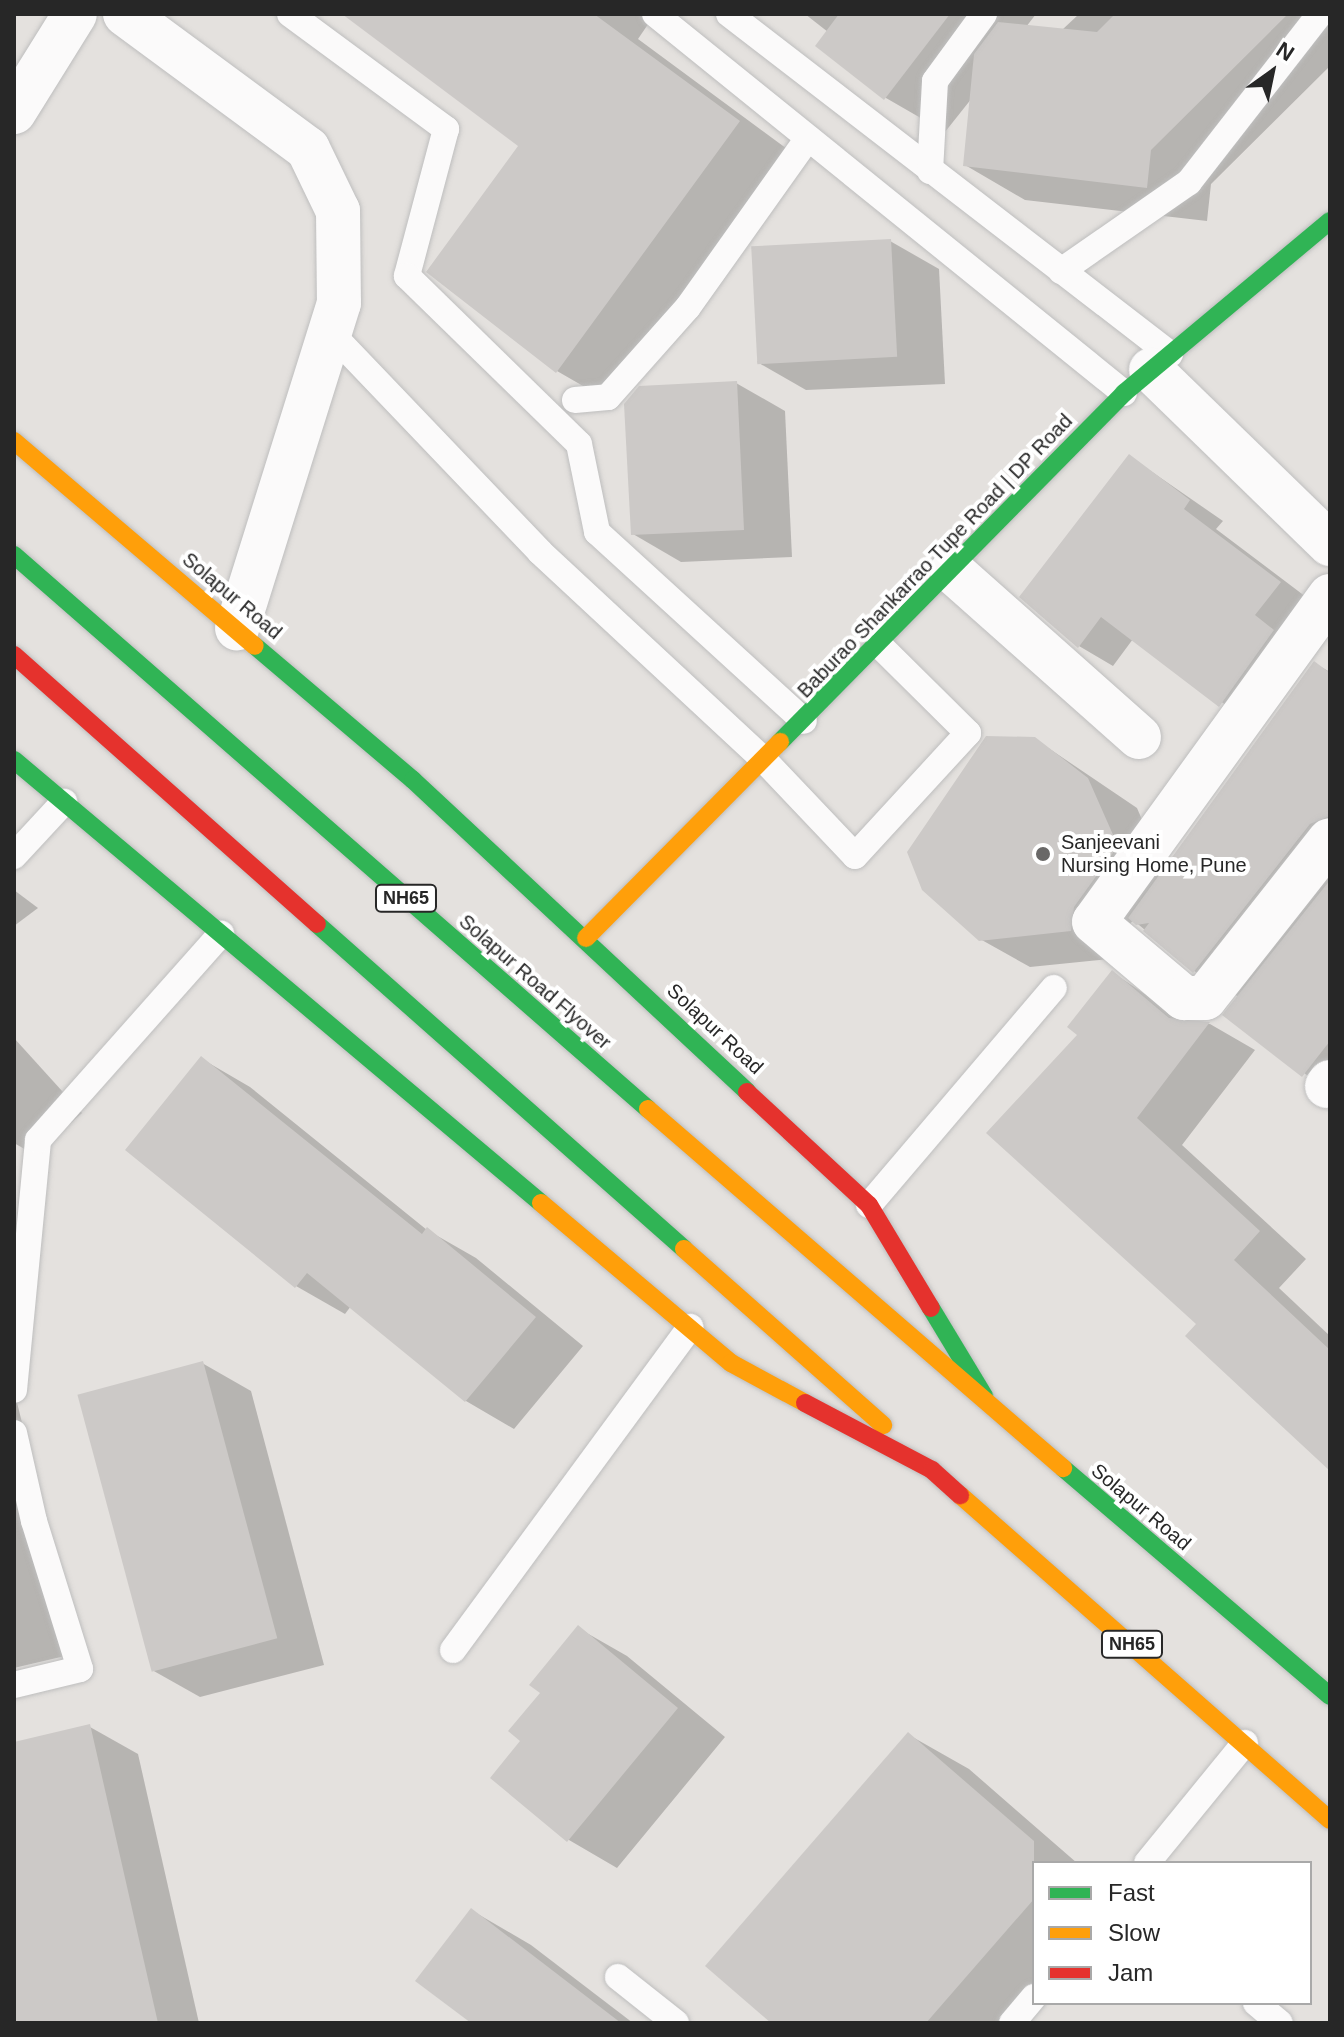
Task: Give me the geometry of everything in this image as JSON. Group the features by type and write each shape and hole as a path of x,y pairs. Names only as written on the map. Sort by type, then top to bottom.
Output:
{"main road":[{"name":"Baburao Shankarrao Tupe Road | DP Road","path":"586,938 1148,372 1330,221"},
{"name":"Solapur Road","path":"14,441 237,628 586,938 869,1205 992,1409 1330,1696"},
{"name":"Solapur Road Flyover","path":"14,555 992,1409"},
{"name":"NH65","path":"14,655 1330,1820"},
{"path":"14,760 731,1363 932,1470"}],"street":[{"path":"14,112 75,14"},
{"path":"125,14 308,149 338,211 339,303 237,628"},
{"path":"1148,372 1330,544"},
{"path":"952,571 1139,737"},
{"path":"1330,596 1094,922 1184,998 1205,998 1330,840"}],"lane":[{"path":"290,14 446,129 407,276 579,444 597,532 804,721"},
{"path":"655,14 808,138 1148,372"},
{"path":"729,14 1061,271 1148,372"},
{"path":"930,171 935,81 984,14"},
{"path":"1061,271 1189,182 1320,14"},
{"path":"575,400 608,397 688,307 808,138"},
{"path":"330,332 540,552 764,760 855,856 968,733 879,645"},
{"path":"14,856 64,802"},
{"path":"14,1390 38,1140 221,934"},
{"path":"869,1205 1054,988"},
{"path":"453,1650 690,1327"},
{"path":"14,1433 34,1521 80,1669 14,1685"},
{"path":"1149,1861 1245,1743"},
{"path":"618,1977 676,2023"},
{"path":"1012,2023 1032,1999"},
{"path":"1258,2005 1280,2023"}],"building":[{"path":"342,14 594,14 740,121 556,373 426,272 518,146"},
{"path":"839,14 950,14 884,100 815,46"},
{"path":"1115,14 1288,14 1151,150 1147,188 963,166 974,54 998,22 1097,32"},
{"path":"891,239 897,357 757,364 751,246"},
{"path":"737,381 744,530 631,535 624,404 639,386"},
{"path":"1129,454 1190,500 1184,509 1281,582 1255,615 1274,630 1219,707 1101,617 1078,648 1019,597"},
{"path":"1314,661 1330,673 1330,816 1310,824 1193,973 1143,931 1149,923 1136,925 1128,918"},
{"path":"986,736 1035,737 1088,778 1118,846 1074,907 1071,931 979,941 922,890 907,852"},
{"path":"1330,880 1330,1041 1302,1077 1222,1015"},
{"path":"1112,970 1169,1018 1210,1022 1137,1118 1260,1231 1234,1260 1330,1350 1330,1471 1185,1336 1196,1324 986,1133 1077,1035 1067,1027"},
{"path":"201,1056 422,1234 427,1227 536,1317 465,1402 307,1273 295,1288 125,1150"},
{"path":"203,1361 277,1638 152,1672 77,1395"},
{"path":"578,1625 678,1708 567,1842 490,1778 520,1741 508,1731 540,1693 529,1685"},
{"path":"90,1724 158,2023 14,2023 14,1742"},
{"path":"908,1732 1034,1841 1032,1901 926,2023 771,2023 705,1966"},
{"path":"471,1908 621,2023 471,2023 415,1981"}],"traffic: fast":[{"path":"780,742 1124,393 1330,221"},
{"path":"14,555 648,1109"},
{"path":"255,646 413,780 747,1092"},
{"path":"14,760 541,1203"},
{"path":"317,924 684,1249"},
{"path":"931,1308 984,1396"},
{"path":"1063,1468 1330,1696"}],"traffic: slow":[{"path":"14,441 255,646"},
{"path":"586,938 780,742"},
{"path":"648,1109 1063,1468"},
{"path":"541,1203 731,1363 805,1403"},
{"path":"684,1249 883,1425"},
{"path":"960,1495 1330,1820"}],"traffic: jam":[{"path":"14,655 317,924"},
{"path":"747,1092 869,1205 931,1308"},
{"path":"805,1403 932,1470 960,1495"}],"place":[{"name":"Sanjeevani Nursing Home, Pune","path":"1043,854"}]}
